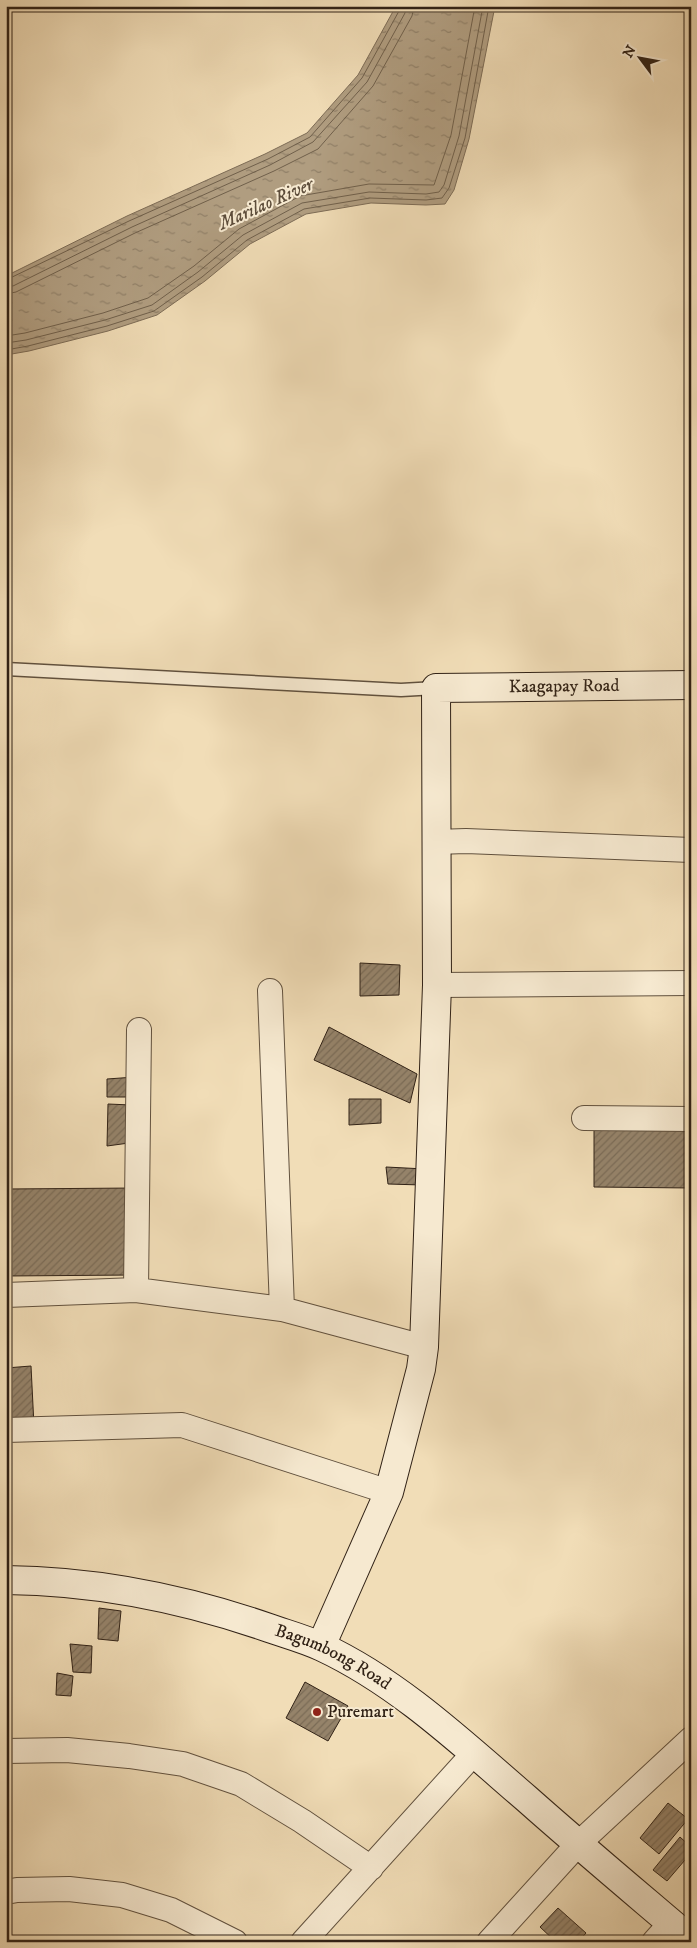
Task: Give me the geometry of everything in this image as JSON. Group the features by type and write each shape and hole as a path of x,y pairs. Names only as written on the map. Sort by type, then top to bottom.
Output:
{"street":[{"name":"Kaagapay Road","path":"436,688 691,686"},
{"path":"321,1646 389,1492 421,1369 424,1346 437,985 436,688"},
{"path":"436,842 466,841 691,850"},
{"path":"437,985 691,984"},
{"path":"270,991 282,1309"},
{"path":"136,1290 139,1030"},
{"path":"584,1118 691,1119"},
{"path":"6,1295 136,1290 282,1309 424,1346"},
{"path":"6,1430 182,1425 389,1492"},
{"name":"Bagumbong Road","path":"6,1580 51,1581 93,1585 192,1604 243,1619 321,1646 357,1666 395,1691 474,1753 578,1844 672,1935"},
{"path":"489,1942 578,1844 691,1739"},
{"path":"6,1751 67,1750 130,1756 183,1764 240,1784 302,1821 371,1868"},
{"path":"304,1942 474,1753"},
{"path":"6,1892 69,1889 122,1895 171,1910 235,1942"}],"lane":[{"path":"6,669 402,690 436,688"}],"water":[{"name":"Marilao River","path":"396,6 495,6 469,139 454,190 445,204 371,203 306,214 250,244 205,281 157,315 108,331 6,355 6,276 127,216 307,133 358,75"}],"building":[{"path":"360,963 400,965 399,995 360,996"},
{"path":"329,1027 417,1074 410,1103 314,1060"},
{"path":"135,1077 133,1097 107,1097 107,1079"},
{"path":"349,1099 381,1099 381,1123 349,1125"},
{"path":"108,1104 131,1105 129,1143 107,1146"},
{"path":"594,1128 691,1128 691,1188 594,1187"},
{"path":"386,1167 425,1169 422,1185 388,1184"},
{"path":"134,1188 134,1275 6,1276 6,1189"},
{"path":"31,1366 34,1426 9,1430 6,1368"},
{"path":"99,1608 121,1611 118,1641 98,1639"},
{"path":"70,1644 92,1646 91,1673 73,1672"},
{"path":"57,1673 73,1676 71,1696 56,1695"},
{"name":"Puremart","path":"305,1682 348,1706 328,1741 286,1718"},
{"path":"668,1803 688,1819 659,1854 640,1838"},
{"path":"680,1837 691,1847 691,1853 667,1881 653,1870"},
{"path":"558,1908 586,1933 578,1942 556,1942 540,1927"}],"place":[{"name":"Puremart","path":"317,1712"}]}
